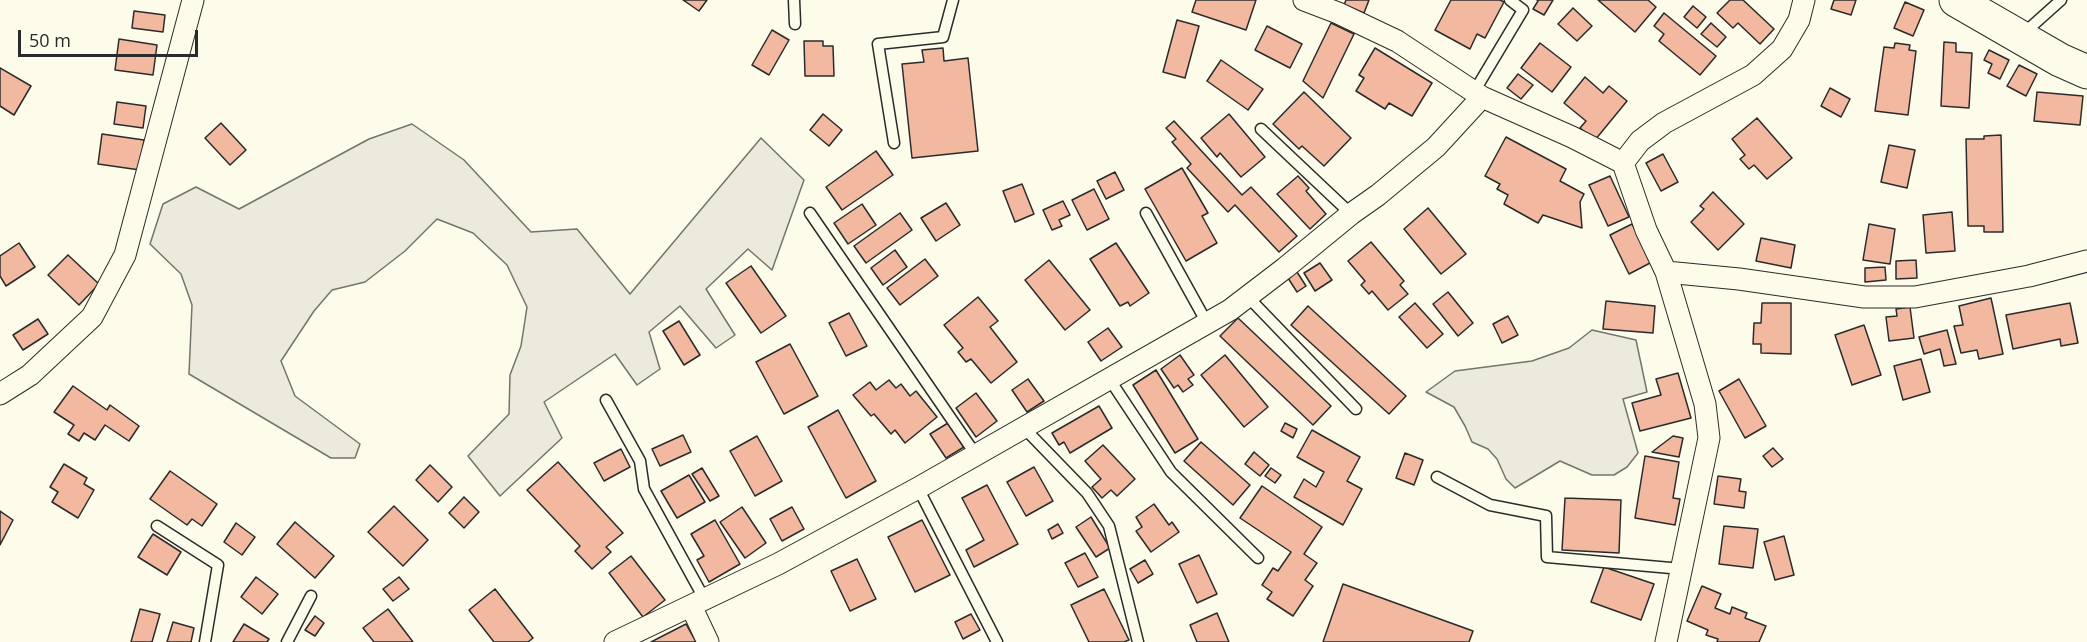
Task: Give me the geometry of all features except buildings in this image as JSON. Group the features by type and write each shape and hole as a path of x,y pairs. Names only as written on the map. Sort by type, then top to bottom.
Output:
{"main road":[{"path":"1956,0 2087,72"}],"street":[{"path":"0,394 30,375 92,317 125,255 193,0"},
{"path":"1304,0 1338,13 1397,41 1478,95 1572,137 1623,163 1646,230 1666,272 1705,404 1709,438 1666,642"},
{"path":"1623,163 1640,141 1664,123 1753,75 1782,49 1799,20 1804,0"},
{"path":"615,642 778,564 918,488 1230,310 1436,147 1478,95"},
{"path":"1666,272 1739,279 1864,297 1915,297 2029,276 2087,261"},
{"path":"698,603 708,642"}],"lane":[{"path":"794,0 795,24"},
{"path":"894,143 878,44 943,37 953,0"},
{"path":"1478,95 1523,10 1510,0"},
{"path":"2020,37 2061,0"},
{"path":"1261,129 1351,214"},
{"path":"810,213 976,455"},
{"path":"1146,213 1207,323"},
{"path":"1248,297 1356,409"},
{"path":"1110,380 1171,472 1258,558"},
{"path":"606,400 640,461 644,489 698,603"},
{"path":"1024,428 1087,494 1109,526 1138,642"},
{"path":"1437,477 1490,505 1546,516 1547,557 1682,569"},
{"path":"918,488 997,642"},
{"path":"157,526 218,565 205,642"},
{"path":"287,642 311,596"}],"shaded area":[{"path":"412,124 464,160 531,232 577,229 630,294 761,138 804,180 772,270 748,249 706,289 735,335 716,348 680,306 649,332 660,369 637,385 615,354 544,402 562,438 500,496 468,456 509,414 510,375 521,346 527,307 507,265 473,233 437,219 405,251 365,282 332,290 314,311 281,361 295,396 360,444 355,458 331,458 189,374 192,305 181,274 150,244 163,204 196,187 239,209 369,139"},
{"path":"1592,330 1636,340 1647,392 1623,399 1638,453 1627,467 1614,475 1592,475 1560,461 1515,488 1506,479 1497,459 1488,449 1472,442 1454,407 1426,392 1455,371 1532,361 1569,348"}]}
